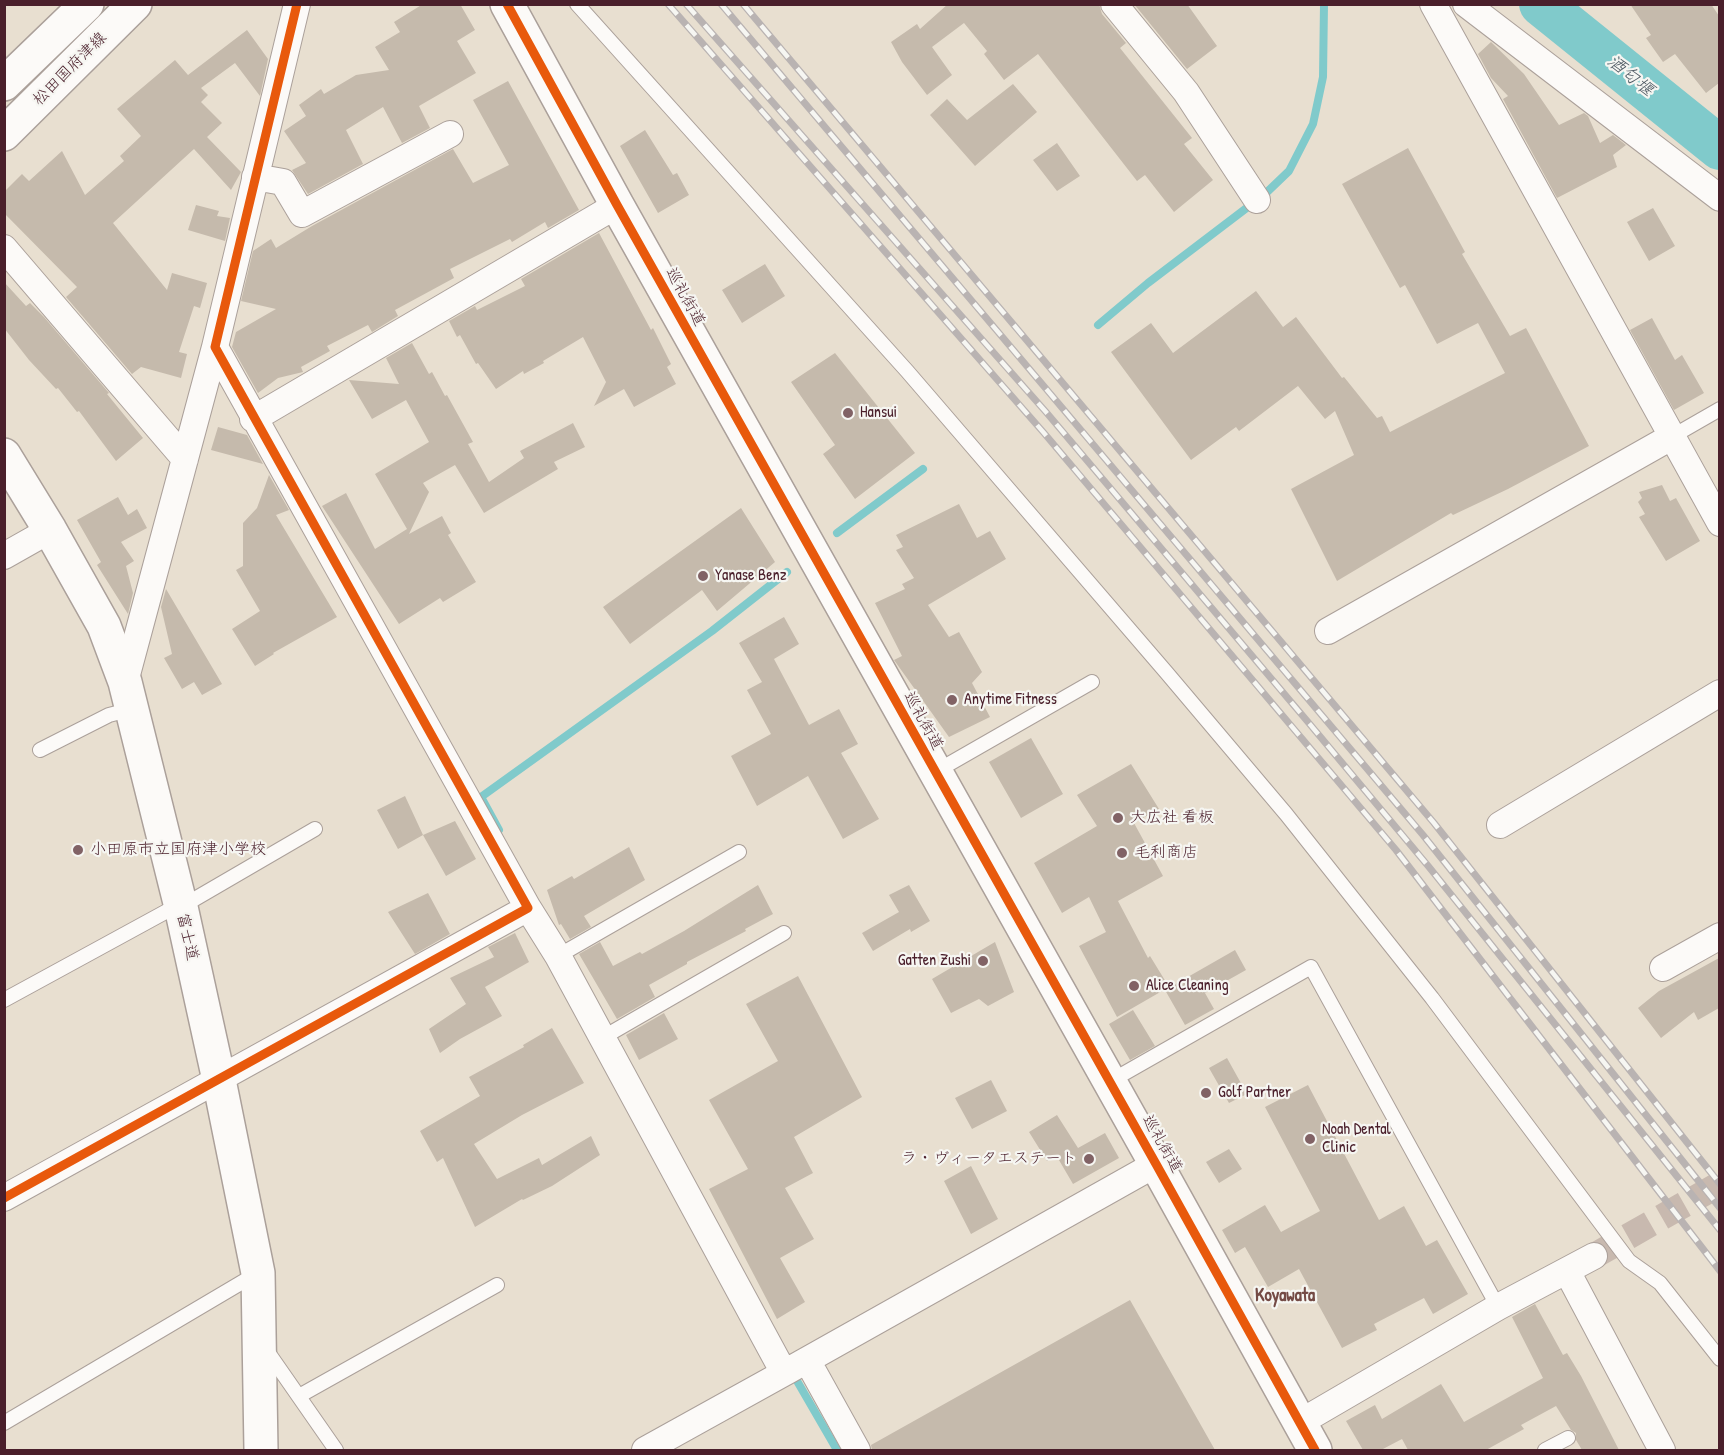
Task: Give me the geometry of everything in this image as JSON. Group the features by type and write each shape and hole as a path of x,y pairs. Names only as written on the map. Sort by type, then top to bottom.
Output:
{"street":[{"name":"松田国府津線","path":"4,84 87,4"},
{"name":"松田国府津線","path":"4,134 135,4"},
{"path":"128,695 185,459 215,347 297,4"},
{"name":"巡礼街道","path":"507,4 617,205 1307,1437"},
{"path":"1114,4 1186,92 1257,200"},
{"path":"1433,4 1719,523"},
{"path":"1466,4 1719,198"},
{"path":"255,177 283,182 302,214 450,134"},
{"path":"253,418 617,205"},
{"path":"4,248 185,459"},
{"path":"215,347 528,908 558,956 784,1373"},
{"path":"1328,631 1673,436"},
{"name":"富士道","path":"4,455 50,530 104,626 128,695 180,905 219,1080 258,1273 261,1450"},
{"path":"4,556 50,530"},
{"path":"1500,825 1719,693"},
{"path":"4,1198 528,908"},
{"path":"1663,968 1719,936"},
{"path":"645,1450 1156,1164"},
{"path":"1307,1437 1498,1307 1594,1256"},
{"path":"1567,1270 1662,1450"},
{"path":"807,1360 857,1450"}],"lane":[{"path":"577,4 906,371 1286,814 1432,998 1629,1261 1660,1283 1719,1359"},
{"path":"1673,436 1719,409"},
{"path":"935,772 1092,682"},
{"path":"40,750 109,715 128,695"},
{"path":"4,1000 315,829"},
{"path":"558,956 739,852"},
{"path":"602,1038 784,933"},
{"path":"1109,1082 1311,967 1498,1307"},
{"path":"4,1423 258,1273"},
{"path":"300,1396 497,1285"},
{"path":"259,1340 336,1450"},
{"path":"1545,1450 1568,1438"}],"building":[{"path":"423,4 460,4 475,30 457,41 476,73 419,106 430,128 402,143 383,107 346,130 363,164 308,194 292,170 306,163 284,131 306,116 299,105 321,89 324,94 356,75 389,70 375,47 400,32 394,22"},
{"path":"948,4 1099,4 1102,14 1126,43 1120,48 1192,138 1184,144 1213,180 1174,212 1145,175 1137,181 1038,54 1004,80 984,54 987,51 964,23 932,47 952,75 927,95 902,62 891,42 917,24 920,29"},
{"path":"1134,4 1187,4 1217,46 1187,69"},
{"path":"1630,4 1711,4 1719,16 1719,83 1706,93 1675,54 1663,62 1646,38 1651,35"},
{"path":"247,30 268,59 260,96 235,63 201,88 208,95 201,102 222,123 207,137 241,172 231,190 194,149 113,223 167,290 172,273 207,283 200,308 194,306 179,352 187,354 181,378 141,367 132,374 66,297 77,287 4,213 4,192 22,174 29,181 62,151 85,195 124,161 120,156 141,136 117,109 175,60 188,75"},
{"path":"1491,42 1524,74 1559,125 1584,113 1588,116 1600,143 1613,135 1626,145 1613,155 1617,167 1557,198 1503,99 1508,96 1491,78 1478,54"},
{"path":"508,81 579,210 548,228 545,222 512,242 510,239 450,269 454,278 395,310 398,316 372,332 368,325 327,346 330,351 301,367 303,372 278,378 258,393 232,347 236,332 276,309 241,301 253,251 271,239 276,248 453,149 473,183 509,165 473,100"},
{"path":"1013,84 1037,112 975,166 930,115 947,99 967,120"},
{"path":"645,130 673,175 677,173 689,195 658,213 620,146"},
{"path":"1057,143 1080,176 1057,191 1033,160"},
{"path":"1408,148 1465,252 1462,254 1510,336 1526,328 1589,446 1508,489 1453,515 1451,513 1337,581 1291,489 1354,455 1335,411 1325,419 1298,386 1239,431 1236,427 1191,460 1111,352 1151,323 1173,353 1256,291 1283,327 1296,317 1342,378 1344,377 1377,418 1382,416 1390,432 1505,373 1478,323 1437,344 1405,285 1400,288 1342,184"},
{"path":"196,205 219,211 217,216 230,218 225,241 188,230"},
{"path":"1653,208 1675,246 1649,261 1627,222"},
{"path":"599,233 651,330 653,328 671,364 667,367 676,384 634,407 624,389 594,406 606,382 583,337 543,361 544,363 524,374 523,371 496,389 478,363 476,364 460,335 457,337 449,321 475,306 477,310 525,286 521,279"},
{"path":"765,264 785,296 742,323 722,290"},
{"path":"4,282 26,306 30,303 44,317 109,393 107,394 143,438 116,461 79,411 77,412 58,388 56,389 29,360 4,328"},
{"path":"1652,318 1675,360 1682,355 1704,393 1674,410 1630,330"},
{"path":"412,343 429,374 432,372 445,396 447,395 473,442 468,444 489,482 524,458 520,451 573,423 585,447 554,462 558,469 484,513 455,465 423,483 429,492 409,534 442,516 451,533 448,535 476,582 443,602 440,598 399,624 322,506 346,493 375,549 407,529 375,474 429,442 406,400 372,419 349,380 399,384 386,358"},
{"name":"Hansui","path":"835,353 915,453 855,499 823,454 835,445 791,382"},
{"path":"218,427 247,435 263,464 211,450"},
{"path":"269,475 289,510 276,515 337,617 273,653 255,666 232,629 260,611 236,570 243,566 243,523 257,508"},
{"path":"1662,485 1670,501 1676,498 1700,541 1666,561 1639,517 1645,514 1638,502 1642,498 1639,492"},
{"path":"118,497 128,515 137,509 147,528 121,542 134,561 126,566 133,593 128,614 97,565 101,562 77,520"},
{"path":"959,504 977,538 990,531 1006,559 928,605 949,637 959,632 982,672 972,683 990,717 949,737 894,660 902,656 875,603 905,589 902,584 914,578 896,550 903,547 896,535"},
{"name":"Yanase Benz","path":"741,508 775,562 717,611 702,590 630,644 603,607"},
{"path":"166,589 222,684 202,695 194,682 182,689 164,658 172,654 161,607"},
{"path":"784,617 799,644 774,659 809,725 839,709 858,744 841,753 879,819 843,839 808,776 757,806 731,756 771,734 747,690 762,682 739,643"},
{"path":"1031,738 1063,794 1021,818 989,762"},
{"path":"1131,764 1159,809 1134,823 1163,876 1118,901 1148,958 1150,956 1169,987 1117,1017 1079,946 1106,932 1089,897 1062,913 1034,863 1097,826 1077,795"},
{"path":"405,796 423,835 398,849 377,810"},
{"path":"455,821 476,859 446,876 423,835"},
{"path":"629,847 645,880 584,916 591,927 570,939 561,924 559,925 547,890 572,876 574,879"},
{"path":"758,885 773,914 649,985 655,997 617,1019 579,954 600,942 613,966 640,952 642,954 684,931"},
{"path":"909,885 930,921 911,932 910,929 873,951 862,933 899,912 889,895"},
{"path":"428,893 450,934 415,954 388,912"},
{"path":"515,933 529,962 485,987 502,1016 440,1053 429,1029 466,1004 450,978 494,957 488,947"},
{"name":"Gatten Zushi","path":"995,942 1014,992 988,1006 979,999 951,1013 932,979"},
{"path":"1235,950 1246,970 1205,993 1214,1009 1185,1025 1165,990"},
{"path":"1719,958 1719,1008 1698,1020 1694,1012 1661,1038 1638,1008 1659,991"},
{"path":"798,976 862,1097 794,1137 813,1173 785,1188 814,1239 780,1258 805,1302 777,1319 709,1189 748,1169 709,1100 778,1061 746,1004"},
{"path":"1133,1010 1155,1046 1130,1060 1109,1024"},
{"path":"664,1013 678,1039 639,1060 626,1035"},
{"path":"552,1028 584,1083 522,1115 474,1144 497,1179 539,1158 542,1165 591,1136 600,1155 552,1186 522,1199 475,1227 443,1158 437,1162 420,1131 480,1096 469,1077 524,1047 523,1045"},
{"path":"1227,1058 1247,1094 1229,1103 1209,1068"},
{"path":"991,1080 1007,1111 972,1129 955,1098"},
{"path":"1308,1085 1379,1220 1404,1206 1426,1246 1437,1240 1468,1294 1433,1314 1424,1298 1374,1324 1377,1330 1342,1348 1299,1269 1268,1287 1245,1247 1235,1253 1222,1230 1265,1205 1281,1232 1320,1211 1265,1107"},
{"path":"1057,1115 1078,1148 1105,1133 1119,1158 1073,1184 1056,1155 1047,1161 1029,1132"},
{"path":"1229,1149 1242,1169 1219,1183 1206,1162"},
{"path":"971,1166 998,1219 971,1234 944,1181"},
{"path":"1130,1300 1215,1450 872,1450 871,1445"},
{"path":"1535,1304 1563,1355 1567,1353 1581,1376 1619,1450 1582,1450 1576,1440 1576,1433 1571,1430 1556,1406 1521,1425 1524,1429 1486,1450 1408,1450 1402,1439 1381,1450 1363,1450 1346,1421 1375,1405 1382,1419 1441,1384 1464,1422 1543,1378 1512,1317"}],"waterway":[{"path":"1098,325 1148,283 1265,194 1289,171 1313,124 1323,77 1324,4"},
{"name":"酒匂堰","path":"1541,4 1720,148"},
{"path":"837,533 923,469"},
{"path":"499,830 481,797 712,631 787,572"},
{"path":"793,1374 837,1450"}],"tunnel":[{"path":"1594,1256 1720,1184"}],"railway":[{"path":"668,4 1044,433 1396,850 1720,1271"},
{"path":"686,4 1046,412 1308,722 1429,867 1720,1230"},
{"path":"721,4 1423,835 1720,1208"},
{"path":"743,4 1434,823 1720,1184"}],"cycle path":[{"path":"4,1198 528,908 215,347 297,4"},
{"path":"507,4 617,205 1315,1450"}],"place":[{"name":"Hansui","path":"848,413"},
{"name":"Yanase Benz","path":"703,576"},
{"name":"Anytime Fitness","path":"952,700"},
{"name":"大広社 看板","path":"1118,818"},
{"name":"小田原市立国府津小学校","path":"78,850"},
{"name":"毛利商店","path":"1122,853"},
{"name":"Gatten Zushi","path":"983,961"},
{"name":"Alice Cleaning","path":"1134,986"},
{"name":"Golf Partner","path":"1206,1093"},
{"name":"Noah Dental Clinic","path":"1310,1139"},
{"name":"ラ・ヴィータエステート","path":"1089,1159"}],"district":[{"name":"Koyawata","path":"1285,1296"}]}
